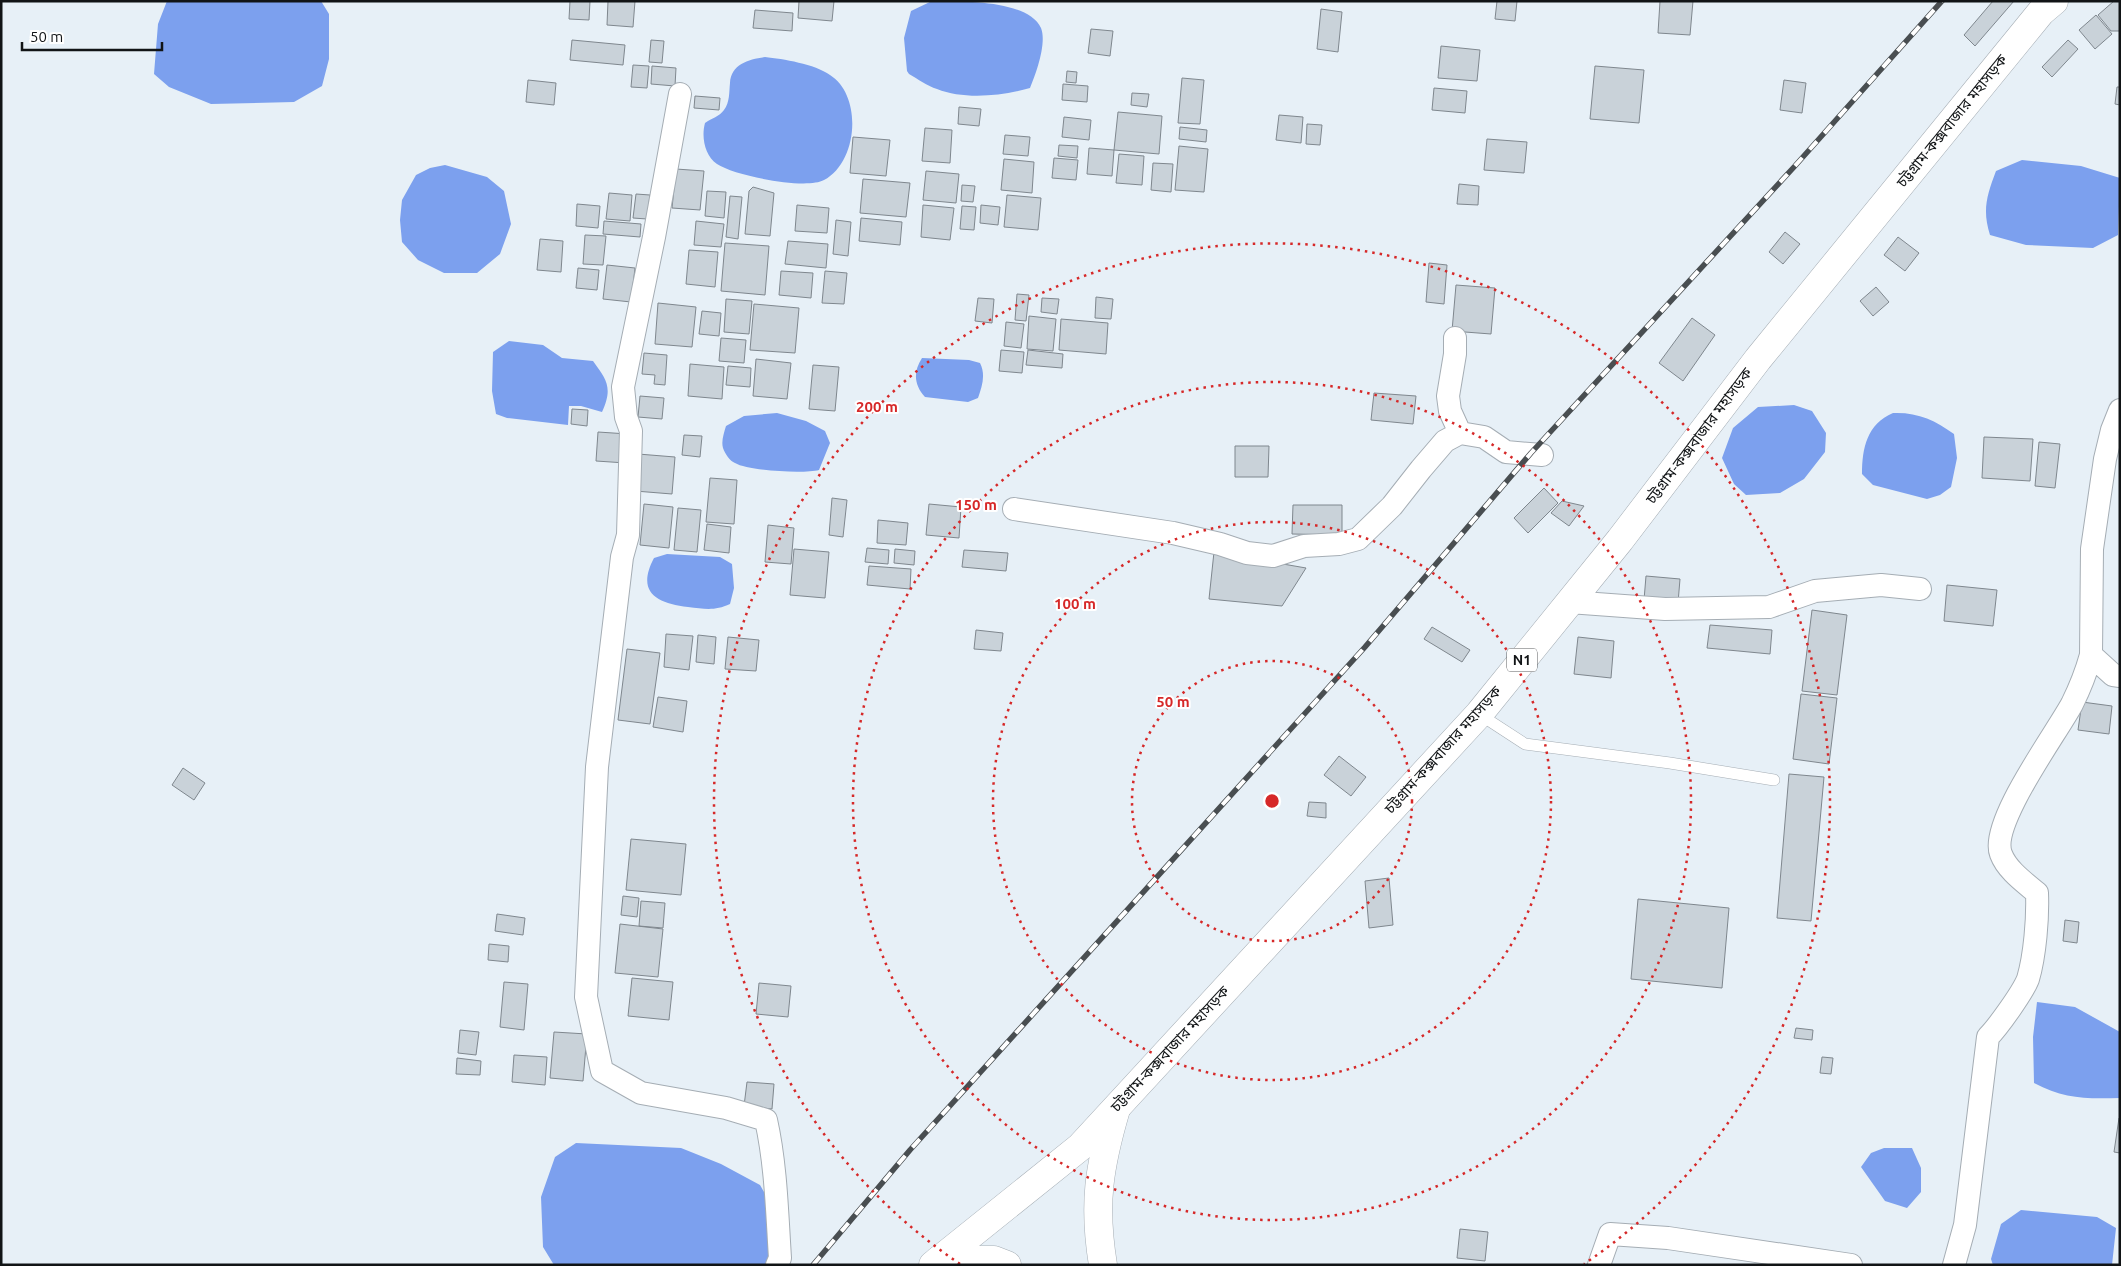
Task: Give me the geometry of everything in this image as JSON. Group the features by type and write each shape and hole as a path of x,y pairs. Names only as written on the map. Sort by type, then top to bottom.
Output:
{"main road":[{"name":"চট্টগ্রাম-কক্সবাজার মহাসড়ক","path":"936,1262 1080,1147 1479,714 1620,540 1758,359 2041,12 2054,1"},
{"path":"1103,1265 1098,1235 1097,1193 1104,1151 1116,1108"},
{"path":"936,1262 994,1260 1007,1265"}],"street":[{"path":"680,94 666,162 654,238 623,387 626,418 631,431 628,535 622,557 597,767 586,997 602,1071 641,1093 726,1108 766,1120 771,1141 776,1188 780,1258 777,1265"},
{"path":"1455,338 1455,354 1448,396 1450,411 1460,432"},
{"path":"1954,1265 1965,1225 1988,1037 1998,1028 2027,980 2038,919 2036,893 2014,872 2000,853 2001,832 2009,809 2071,706 2085,676 2091,655 2092,549 2105,459 2112,430 2120,410"},
{"path":"1014,508 1173,533 1220,544 1247,553 1273,556 1304,546 1339,544 1358,539 1392,506 1445,441 1460,432 1484,437 1506,452 1542,455"},
{"path":"1570,602 1665,609 1769,607 1815,591 1881,586 1920,589"},
{"path":"2091,655 2113,675 2120,676"},
{"path":"1599,1265 1610,1234 1668,1238 1851,1265"}],"lane":[{"path":"1479,714 1525,744 1670,763 1774,780"}],"water":[{"path":"167,1 321,1 329,14 329,59 322,86 294,102 211,104 169,87 154,74 158,24"},
{"path":"932,1 993,4 1023,12 1034,19 1041,28 1043,42 1038,67 1030,88 996,95 959,95 933,88 909,74 907,71 904,38 911,11"},
{"path":"765,57 799,63 824,71 841,85 848,98 852,113 850,144 844,159 835,171 824,180 815,183 802,183 754,177 726,169 713,161 707,151 704,140 705,123 720,114 726,107 731,77 734,71 747,61"},
{"path":"2022,160 2081,166 2120,178 2118,235 2093,248 2026,245 1990,235 1986,210 1990,188 1996,171"},
{"path":"445,165 487,177 504,191 511,224 500,254 477,273 444,273 418,260 402,242 400,220 402,200 416,175 430,168"},
{"path":"509,341 543,345 562,358 593,361 605,379 608,390 602,412 581,406 569,406 568,425 507,418 496,414 492,391 493,352"},
{"path":"922,358 969,360 980,363 983,376 978,398 968,402 925,397 919,388 916,378 917,368"},
{"path":"1794,405 1812,411 1826,433 1825,452 1804,479 1780,493 1746,495 1734,484 1722,458 1733,428 1758,407"},
{"path":"777,413 806,421 825,431 830,443 819,470 801,472 763,470 742,466 733,462 728,457 722,445 726,426 744,416"},
{"path":"1893,413 1910,414 1925,418 1954,434 1957,458 1951,487 1940,495 1927,499 1873,485 1862,474 1865,446 1872,430 1884,418"},
{"path":"667,554 720,557 732,564 734,588 730,604 715,609 705,609 677,605 658,599 648,587 647,579 654,558"},
{"path":"2037,1002 2075,1007 2120,1032 2120,1098 2076,1097 2055,1092 2034,1083 2033,1037"},
{"path":"576,1143 681,1148 721,1164 760,1185 775,1211 769,1265 554,1265 543,1247 541,1197 555,1157"},
{"path":"1884,1148 1912,1148 1921,1168 1921,1192 1907,1208 1885,1201 1861,1167 1871,1153"},
{"path":"2021,1210 2097,1217 2116,1228 2112,1265 1993,1265 1991,1259 2001,1224"}],"building":[{"path":"570,1 590,1 589,20 569,19"},
{"path":"608,1 635,1 633,27 607,25"},
{"path":"799,1 834,1 832,21 798,18"},
{"path":"1497,1 1517,1 1515,21 1495,19"},
{"path":"1660,1 1693,1 1690,35 1658,33"},
{"path":"1993,1 2014,1 1975,46 1964,35"},
{"path":"2114,1 2120,1 2120,31 2111,31 2098,15"},
{"path":"1321,9 1342,12 1338,52 1317,49"},
{"path":"755,10 793,13 792,31 753,28"},
{"path":"2096,15 2112,34 2095,49 2079,30"},
{"path":"1091,29 1113,31 1110,56 1088,53"},
{"path":"572,40 625,45 623,65 570,60"},
{"path":"651,40 664,41 662,63 649,62"},
{"path":"2068,40 2078,49 2052,77 2042,67"},
{"path":"1441,46 1480,50 1477,81 1438,78"},
{"path":"633,65 649,66 647,88 631,87"},
{"path":"652,66 676,68 675,86 651,84"},
{"path":"1595,66 1644,70 1639,123 1590,119"},
{"path":"1067,71 1077,72 1076,83 1066,82"},
{"path":"1182,78 1204,80 1200,124 1178,123"},
{"path":"528,80 556,83 554,105 526,102"},
{"path":"1784,80 1806,83 1802,113 1780,110"},
{"path":"1063,84 1088,86 1087,102 1062,100"},
{"path":"2117,87 2120,87 2120,105 2115,104"},
{"path":"1434,88 1467,91 1465,113 1432,110"},
{"path":"1132,93 1149,94 1147,107 1131,105"},
{"path":"695,96 720,98 719,110 694,108"},
{"path":"959,107 981,109 979,126 958,124"},
{"path":"1118,112 1162,116 1159,154 1114,150"},
{"path":"1279,115 1303,117 1301,143 1276,140"},
{"path":"1064,117 1091,120 1089,140 1062,137"},
{"path":"1307,124 1322,125 1320,145 1306,144"},
{"path":"1180,127 1207,130 1206,142 1179,139"},
{"path":"925,128 952,130 950,163 922,161"},
{"path":"1005,135 1030,137 1028,156 1003,154"},
{"path":"853,137 890,140 886,176 850,173"},
{"path":"1487,139 1527,142 1524,173 1484,170"},
{"path":"1059,145 1078,146 1077,158 1058,156"},
{"path":"1179,146 1208,149 1204,192 1175,190"},
{"path":"1089,148 1114,150 1112,176 1087,174"},
{"path":"1119,154 1144,156 1142,185 1116,183"},
{"path":"1054,158 1078,160 1076,180 1052,178"},
{"path":"1004,159 1034,162 1032,193 1001,190"},
{"path":"1153,163 1173,164 1171,192 1151,190"},
{"path":"676,169 704,171 700,210 672,208"},
{"path":"926,171 959,174 956,203 923,200"},
{"path":"863,179 910,183 906,217 860,213"},
{"path":"1459,184 1479,186 1478,205 1457,204"},
{"path":"962,185 975,186 973,202 961,201"},
{"path":"753,187 774,193 770,236 745,234 749,191"},
{"path":"707,191 726,192 724,218 705,216"},
{"path":"609,193 632,195 630,221 606,219"},
{"path":"636,194 650,195 647,219 633,218"},
{"path":"1007,195 1041,198 1038,230 1004,227"},
{"path":"730,196 742,197 738,239 726,237"},
{"path":"577,204 600,206 598,228 576,226"},
{"path":"797,205 829,208 827,233 795,231"},
{"path":"923,205 954,208 950,240 921,237"},
{"path":"981,205 1000,207 998,225 980,223"},
{"path":"962,206 976,207 974,230 960,229"},
{"path":"861,218 902,222 900,245 859,241"},
{"path":"836,220 851,222 848,256 833,254"},
{"path":"604,221 641,224 640,237 603,234"},
{"path":"696,221 724,224 721,247 694,245"},
{"path":"1785,232 1800,244 1783,264 1769,252"},
{"path":"585,235 606,236 603,265 583,264"},
{"path":"1898,237 1919,253 1905,271 1884,255"},
{"path":"540,239 563,241 561,272 537,270"},
{"path":"788,241 828,244 826,268 785,264"},
{"path":"725,243 769,246 765,295 721,291"},
{"path":"689,250 718,252 715,287 686,284"},
{"path":"1429,263 1447,265 1444,304 1426,302"},
{"path":"607,265 635,268 631,302 603,299"},
{"path":"578,268 599,270 597,290 576,288"},
{"path":"781,271 813,273 811,298 779,295"},
{"path":"825,271 847,273 844,304 822,303"},
{"path":"1456,285 1495,288 1491,334 1452,331"},
{"path":"1876,287 1889,302 1873,316 1860,301"},
{"path":"1017,294 1029,295 1026,321 1015,320"},
{"path":"1096,297 1113,299 1111,319 1095,318"},
{"path":"978,298 994,299 992,323 975,321"},
{"path":"1042,298 1059,299 1057,314 1041,312"},
{"path":"726,299 752,301 749,334 724,332"},
{"path":"658,303 696,307 692,347 655,344"},
{"path":"754,304 799,308 795,353 750,350"},
{"path":"702,311 721,313 719,336 699,334"},
{"path":"1029,316 1056,319 1053,351 1027,349"},
{"path":"1692,318 1715,335 1683,381 1659,363"},
{"path":"1061,319 1108,323 1106,354 1059,350"},
{"path":"1006,322 1024,324 1021,348 1004,346"},
{"path":"721,338 746,340 744,363 719,361"},
{"path":"1001,350 1024,352 1022,373 999,371"},
{"path":"1028,350 1063,354 1062,368 1026,365"},
{"path":"644,353 667,355 665,385 654,384 655,375 642,374"},
{"path":"756,359 791,363 787,399 753,396"},
{"path":"690,364 724,367 722,399 688,396"},
{"path":"813,365 839,367 835,411 809,409"},
{"path":"728,366 751,368 750,387 726,385"},
{"path":"1374,393 1416,396 1413,424 1371,420"},
{"path":"640,396 664,398 662,419 638,417"},
{"path":"572,409 588,410 587,426 571,424"},
{"path":"598,432 628,434 626,463 596,461"},
{"path":"684,435 702,436 700,457 682,455"},
{"path":"1984,437 2033,439 2030,481 1982,478"},
{"path":"2039,442 2060,444 2055,488 2035,486"},
{"path":"1235,446 1269,446 1268,477 1235,477"},
{"path":"638,454 675,457 672,494 635,491"},
{"path":"710,478 737,480 734,524 706,522"},
{"path":"1544,488 1558,503 1528,533 1514,518"},
{"path":"832,498 847,500 843,537 829,535"},
{"path":"1562,501 1584,506 1569,526 1551,513"},
{"path":"644,504 673,507 669,548 640,545"},
{"path":"929,504 961,507 959,538 926,535"},
{"path":"1293,505 1342,505 1342,535 1292,534"},
{"path":"678,508 701,510 697,552 674,550"},
{"path":"878,520 908,523 906,545 877,543"},
{"path":"707,524 731,527 729,553 704,550"},
{"path":"768,525 794,528 791,564 765,562"},
{"path":"867,548 889,550 888,564 865,562"},
{"path":"794,549 829,552 825,598 790,595"},
{"path":"895,549 915,551 914,565 894,563"},
{"path":"964,550 1008,553 1006,571 962,567"},
{"path":"1214,552 1306,568 1282,606 1209,599"},
{"path":"869,566 911,569 910,589 867,585"},
{"path":"1646,576 1680,579 1678,603 1644,600"},
{"path":"1947,585 1997,590 1993,626 1944,621"},
{"path":"1812,610 1847,615 1837,695 1802,691"},
{"path":"1710,625 1772,630 1770,654 1707,648"},
{"path":"1432,627 1470,650 1462,662 1424,639"},
{"path":"976,630 1003,633 1001,651 974,649"},
{"path":"666,634 693,636 689,670 664,667"},
{"path":"698,635 716,637 714,664 696,662"},
{"path":"728,637 759,640 756,671 725,669"},
{"path":"1578,637 1614,641 1611,678 1574,674"},
{"path":"627,649 660,653 650,724 618,720"},
{"path":"1801,694 1837,698 1829,764 1793,759"},
{"path":"658,697 687,701 683,732 653,727"},
{"path":"2082,702 2112,706 2109,734 2078,730"},
{"path":"1339,756 1366,777 1351,796 1324,775"},
{"path":"183,768 205,783 194,800 172,785"},
{"path":"1789,774 1824,777 1811,921 1777,918"},
{"path":"1309,802 1326,803 1326,818 1307,816"},
{"path":"631,839 686,844 681,895 626,890"},
{"path":"1389,878 1393,925 1369,928 1365,881"},
{"path":"623,896 639,898 637,917 621,915"},
{"path":"1638,899 1729,908 1722,988 1631,979"},
{"path":"641,901 665,903 663,928 639,926"},
{"path":"497,914 525,918 523,935 495,931"},
{"path":"2065,920 2079,922 2077,943 2063,941"},
{"path":"620,924 663,929 658,977 615,973"},
{"path":"489,944 509,946 508,962 488,960"},
{"path":"632,978 673,982 669,1020 628,1016"},
{"path":"504,982 528,984 524,1030 500,1027"},
{"path":"759,983 791,986 788,1017 756,1014"},
{"path":"1796,1028 1813,1030 1812,1040 1794,1038"},
{"path":"460,1030 479,1032 476,1055 458,1053"},
{"path":"554,1032 587,1034 583,1081 550,1078"},
{"path":"514,1055 547,1057 545,1085 512,1082"},
{"path":"1822,1057 1833,1058 1831,1074 1820,1073"},
{"path":"457,1058 481,1061 480,1075 456,1074"},
{"path":"747,1082 774,1084 772,1109 744,1106"},
{"path":"2120,1118 2120,1153 2114,1152"},
{"path":"1460,1229 1488,1232 1485,1261 1457,1258"}],"railway":[{"path":"813,1265 910,1150 1365,647 1531,453 1794,167 1942,1"}]}
